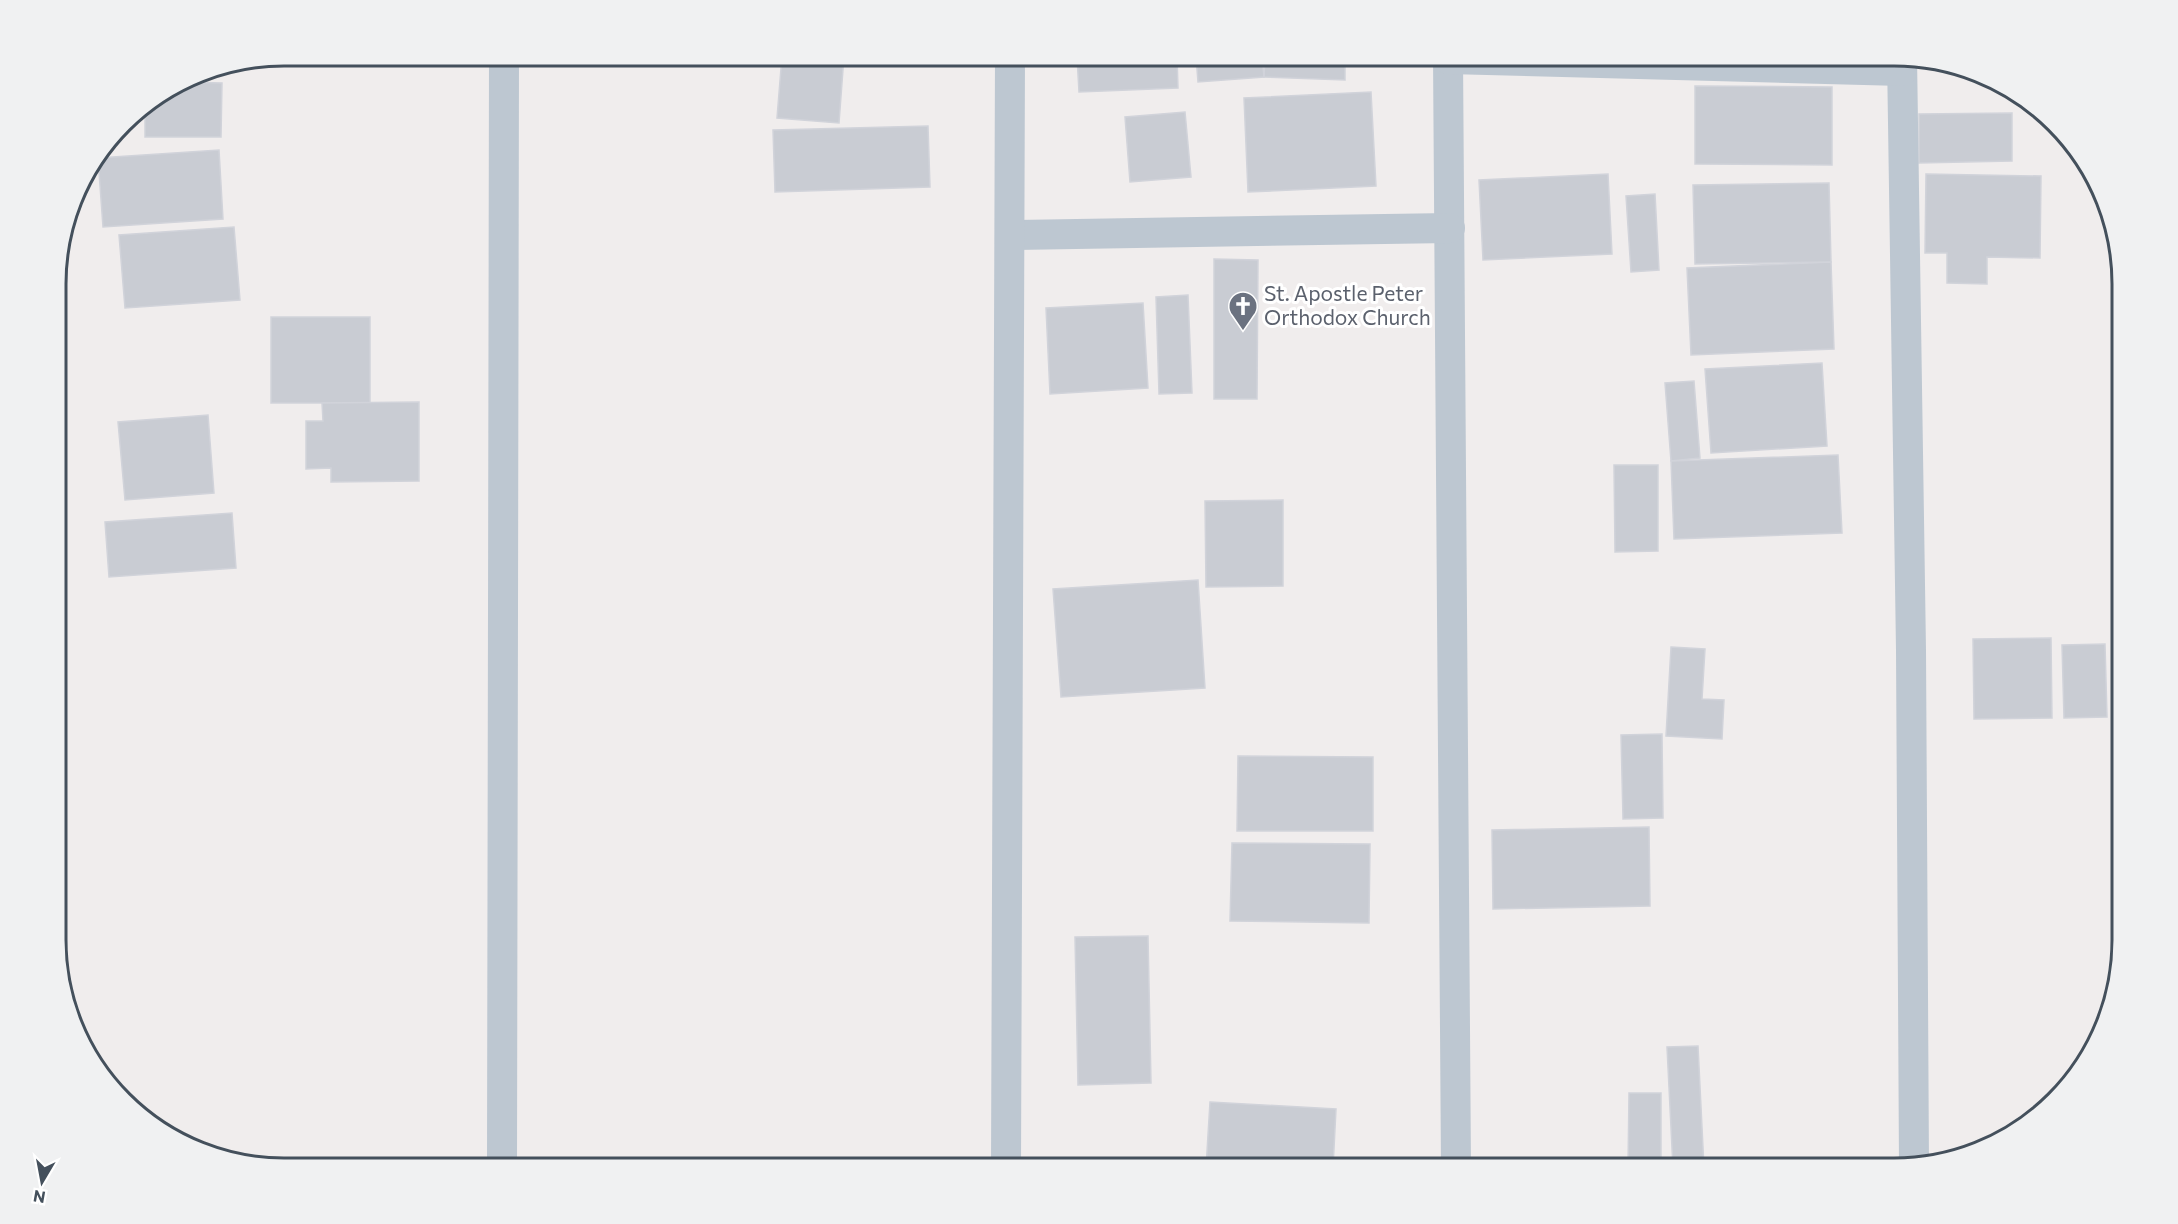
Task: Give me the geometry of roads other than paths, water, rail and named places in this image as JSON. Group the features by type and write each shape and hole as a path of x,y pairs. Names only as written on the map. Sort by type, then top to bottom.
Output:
{"street":[{"path":"502,1158 504,66"},
{"path":"1006,1158 1010,66"},
{"path":"1448,66 1456,1158"},
{"path":"1902,66 1911,661 1914,1157"},
{"path":"1011,236 1450,228"}],"place":[{"name":"St. Apostle Peter Orthodox Church","path":"1243,332"}]}
